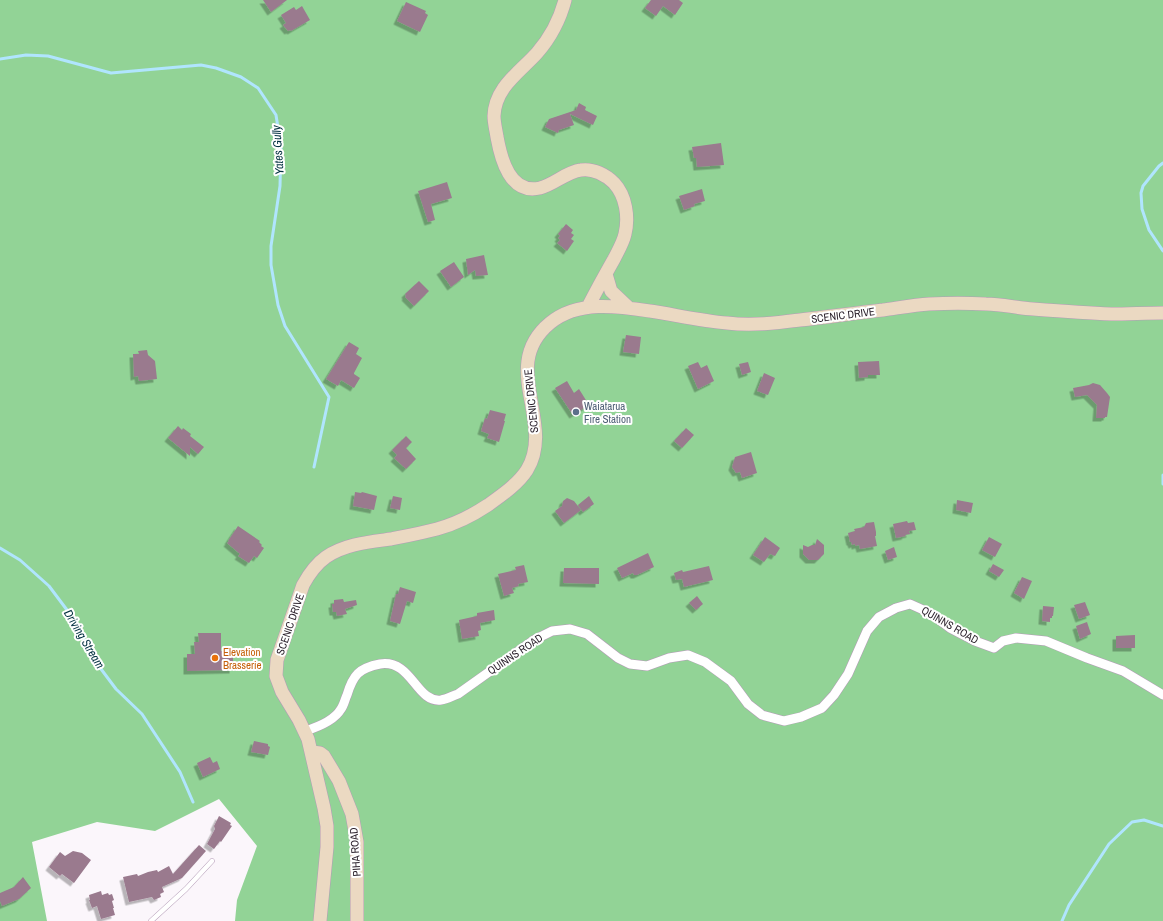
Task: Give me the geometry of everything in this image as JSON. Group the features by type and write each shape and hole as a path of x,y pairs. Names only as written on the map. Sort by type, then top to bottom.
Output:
{"main road":[{"path":"565,0 560,17 543,45 537,53 512,77 501,91 495,107 495,126 505,167 509,175 519,185 534,189 541,188 569,174 583,169 598,172 612,181 619,189 625,206 627,225 625,235 588,307"},
{"path":"606,274 608,286 611,291 629,308"},
{"name":"SCENIC DRIVE","path":"320,921 326,863 327,835 324,808 312,752 305,731 282,692 276,676 277,660 303,585 309,574 316,566 335,552 348,547 407,536 456,522 486,506 516,483 527,470 531,462 535,443 536,431 527,375 529,354 532,345 540,333 552,321 572,311 588,307 614,306 728,323 761,324 929,304 987,304 1113,314 1163,313"},
{"name":"PIHA ROAD","path":"312,752 317,752 324,756 338,781 352,814 357,842 357,921"}],"street":[{"name":"QUINNS ROAD","path":"305,731 317,727 337,714 342,708 352,682 360,671 365,668 382,664 397,666 406,672 422,693 434,700 440,700 458,694 534,640 552,631 570,629 587,634 618,658 630,664 647,666 668,658 688,655 705,662 731,681 748,704 762,715 784,722 822,708 848,674 855,655 867,631 879,617 896,608 910,604 930,613 950,628 975,641 994,648 1003,642 1016,638 1046,641 1124,671 1163,695"}],"lane":[{"path":"151,921 212,861"}],"green space":[{"path":"0,0 1163,0 1163,921 235,921 237,900 257,846 219,799 155,831 97,822 32,842 47,921 0,921"}],"building":[{"path":"263,0 287,0 271,12"},
{"path":"651,0 679,0 683,3 675,15 663,6 656,16 645,8"},
{"path":"406,2 426,11 425,13 428,15 420,32 397,21"},
{"path":"302,6 310,20 291,31 288,31 283,25 286,23 281,15 294,7 296,10"},
{"path":"579,103 586,107 585,110 597,116 593,125 570,114 574,125 559,130 558,133 545,127 549,119 576,110"},
{"path":"721,143 724,165 697,167 696,158 694,158 692,147"},
{"path":"447,182 452,198 431,204 435,220 428,222 418,191"},
{"path":"702,189 705,201 694,204 695,206 684,210 679,196"},
{"path":"566,224 573,230 571,233 574,235 571,239 574,241 567,251 557,243 560,240 558,238 560,236 558,234"},
{"path":"484,255 488,275 476,276 475,270 468,275 466,259"},
{"path":"454,262 464,277 451,287 440,271"},
{"path":"419,281 429,291 414,306 405,297 405,294"},
{"path":"626,335 641,337 639,354 623,352"},
{"path":"349,342 359,348 356,354 362,358 354,373 360,378 354,388 341,380 338,386 326,379"},
{"path":"147,350 148,355 155,361 157,379 139,381 138,376 134,377 133,354 139,354 138,351"},
{"path":"879,361 880,375 868,375 868,377 859,378 858,362"},
{"path":"698,362 701,368 707,365 714,381 698,389 688,366"},
{"path":"748,362 751,372 742,375 739,364"},
{"path":"764,373 775,378 768,395 757,391"},
{"path":"567,381 574,393 579,389 589,405 573,415 555,388"},
{"path":"1093,383 1100,385 1110,397 1107,417 1105,418 1096,418 1097,405 1087,395 1075,397 1073,388"},
{"path":"490,410 506,414 499,442 487,438 489,434 481,431 485,418 487,419"},
{"path":"178,426 182,430 183,428 191,434 190,436 204,447 198,454 190,447 190,456 168,438"},
{"path":"686,428 694,435 682,448 674,441"},
{"path":"406,436 412,442 406,448 416,459 406,469 394,458 397,455 392,450"},
{"path":"751,452 757,473 742,478 740,472 736,473 732,467 735,457"},
{"path":"355,492 362,492 377,496 374,510 353,506"},
{"path":"393,496 402,498 400,510 390,508"},
{"path":"589,496 594,504 583,512 578,505"},
{"path":"567,498 574,501 581,510 564,523 555,511 562,506 563,501"},
{"path":"957,500 973,503 971,513 956,510"},
{"path":"907,521 908,523 914,522 916,530 909,531 910,534 905,535 906,536 896,538 893,524"},
{"path":"874,522 877,546 860,549 859,545 852,545 848,533 855,531 854,529 864,527 866,523"},
{"path":"238,526 260,541 261,546 264,548 257,558 254,556 249,563 238,556 240,554 227,543"},
{"path":"765,537 780,548 775,556 770,554 764,562 753,555"},
{"path":"989,537 1002,544 995,557 982,550"},
{"path":"817,539 824,545 824,554 818,560 809,560 803,554 803,545 808,547 815,545"},
{"path":"894,547 897,557 888,560 885,551"},
{"path":"648,553 654,567 637,575 634,575 633,573 622,578 617,568"},
{"path":"993,564 1004,570 999,577 989,571"},
{"path":"524,565 528,582 518,584 519,586 512,588 514,593 504,596 498,574 516,570 515,567"},
{"path":"709,566 713,580 684,587 682,579 676,580 674,573 682,570 683,572"},
{"path":"564,568 599,568 599,584 563,583"},
{"path":"1022,577 1032,581 1024,599 1014,593"},
{"path":"400,587 416,592 413,603 407,601 400,624 390,621 396,594 398,594"},
{"path":"697,596 703,604 696,610 689,603"},
{"path":"343,599 344,602 356,600 357,605 345,609 347,614 337,616 336,612 333,612 332,604 334,604 334,600"},
{"path":"1085,602 1090,615 1079,619 1074,605"},
{"path":"1043,606 1054,607 1053,616 1050,618 1050,622 1042,621"},
{"path":"494,610 495,620 480,623 481,630 478,631 479,636 462,639 459,620 477,616 477,613"},
{"path":"1087,622 1091,634 1080,639 1076,626"},
{"path":"198,633 221,633 221,651 233,651 233,670 187,671 187,654 195,654 194,642 199,642"},
{"path":"1135,635 1135,648 1116,648 1116,636"},
{"path":"254,741 268,744 270,747 268,755 251,752"},
{"path":"210,757 213,763 217,761 220,769 203,777 197,763"},
{"path":"219,816 231,823 230,825 232,826 214,849 207,844 215,829 214,826"},
{"path":"199,845 206,851 182,878 162,887 164,892 160,894 161,897 154,900 152,897 129,902 123,877 137,874 138,876 157,870 158,872 169,866 173,874"},
{"path":"73,851 82,853 91,860 74,883 62,874 60,876 49,867 60,852 65,856"},
{"path":"23,877 31,888 19,899 2,906 0,901 0,893 14,887"},
{"path":"101,891 102,895 108,893 109,895 112,894 115,915 101,919 97,906 92,908 89,895"}],"waterway":[{"name":"Yates Gully","path":"0,59 26,55 48,56 111,73 201,65 216,68 241,77 258,88 276,115 281,147 280,186 271,246 271,265 278,305 285,326 329,397 314,467"},
{"path":"1163,163 1143,186 1141,193 1142,209 1149,230 1163,251"},
{"path":"1163,475 1163,484"},
{"name":"Driving Stream","path":"0,548 20,560 49,586 76,622 92,657 116,689 142,714 180,772 193,802"},
{"path":"1062,921 1069,905 1109,844 1132,822 1144,820 1163,826"}],"place":[{"name":"Waiatarua Fire Station","path":"576,412"},
{"name":"Elevation Brasserie","path":"215,658"}]}
